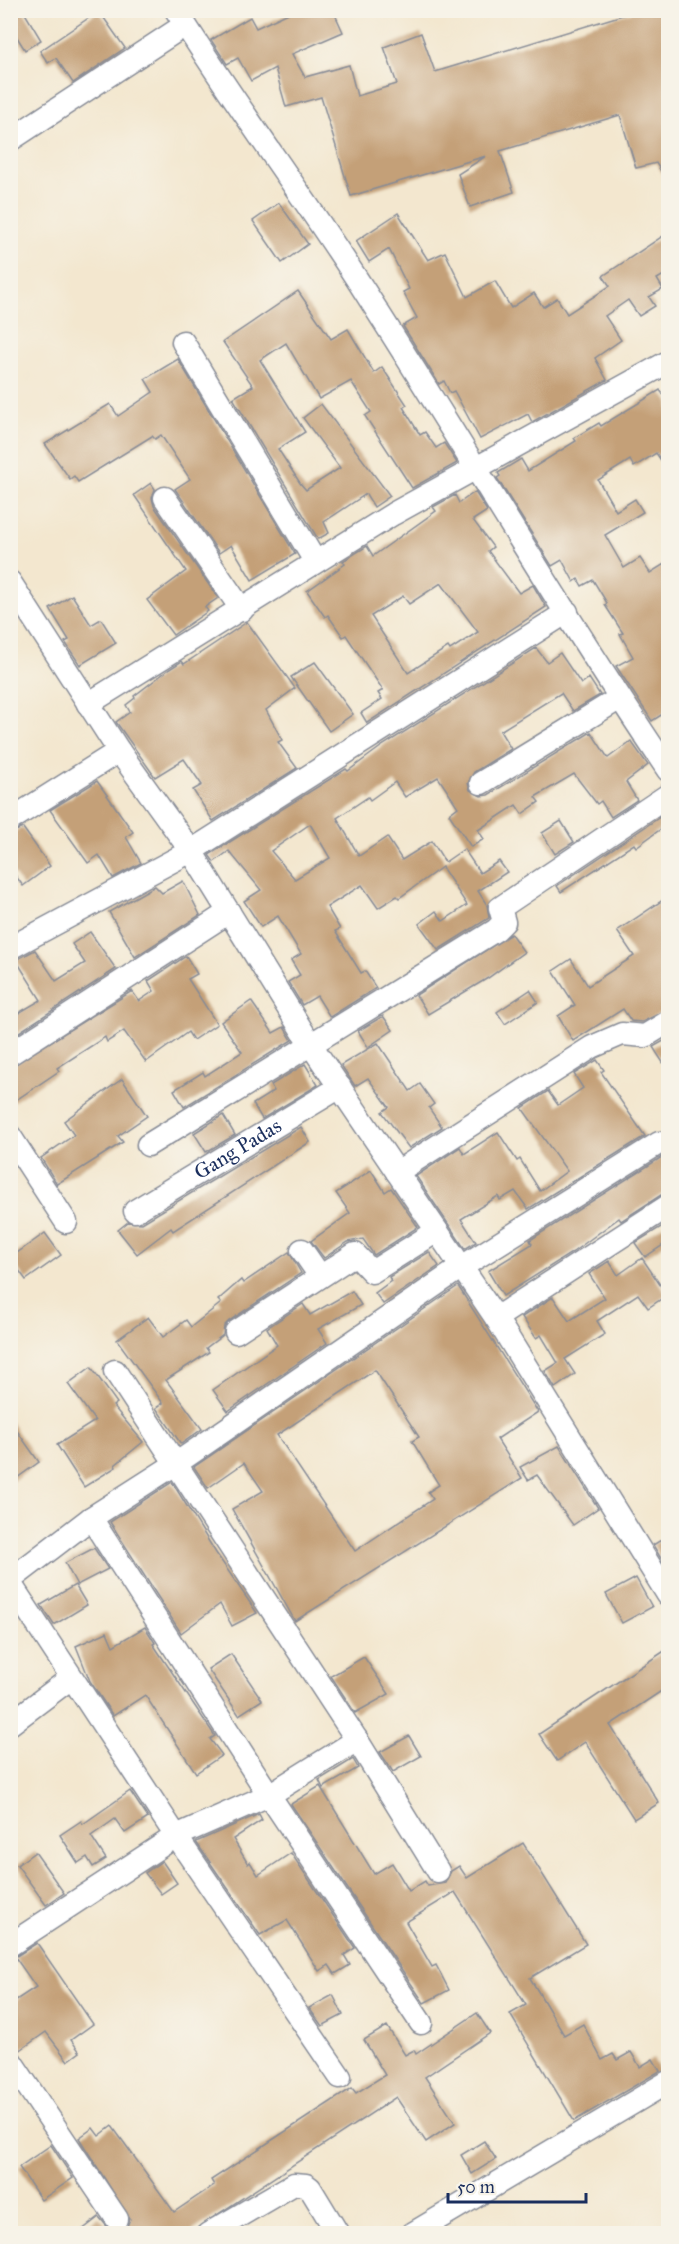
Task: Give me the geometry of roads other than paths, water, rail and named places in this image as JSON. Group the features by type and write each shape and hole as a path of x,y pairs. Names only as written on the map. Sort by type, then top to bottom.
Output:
{"street":[{"path":"10,140 180,18 339,251 479,469 620,698 669,770"},
{"path":"183,342 315,561"},
{"path":"88,704 393,514 479,469 669,362"},
{"path":"165,498 242,610"},
{"path":"10,582 119,751 191,850 311,1045 496,1318 669,1595"},
{"path":"10,948 191,850 567,612"},
{"path":"481,783 620,698"},
{"path":"10,820 119,751"},
{"path":"147,1145 496,930 504,922 501,907 669,795"},
{"path":"10,1054 229,912"},
{"path":"397,1172 592,1047 622,1034 645,1036 669,1022"},
{"name":"Gang Padas","path":"135,1211 340,1087"},
{"path":"10,1136 66,1222"},
{"path":"340,2077 13,1593 91,1518 177,1463 460,1268 659,1143"},
{"path":"496,1318 669,1206"},
{"path":"236,1332 355,1254 372,1272 436,1231"},
{"path":"302,1250 320,1276"},
{"path":"115,1371 357,1740 438,1871"},
{"path":"91,1518 269,1795 421,2023"},
{"path":"10,1724 71,1678"},
{"path":"10,1945 176,1836 269,1795 357,1740"},
{"path":"10,2060 117,2219"},
{"path":"412,2234 669,2082"},
{"path":"208,2234 294,2184 306,2184 310,2188 338,2234"}]}
